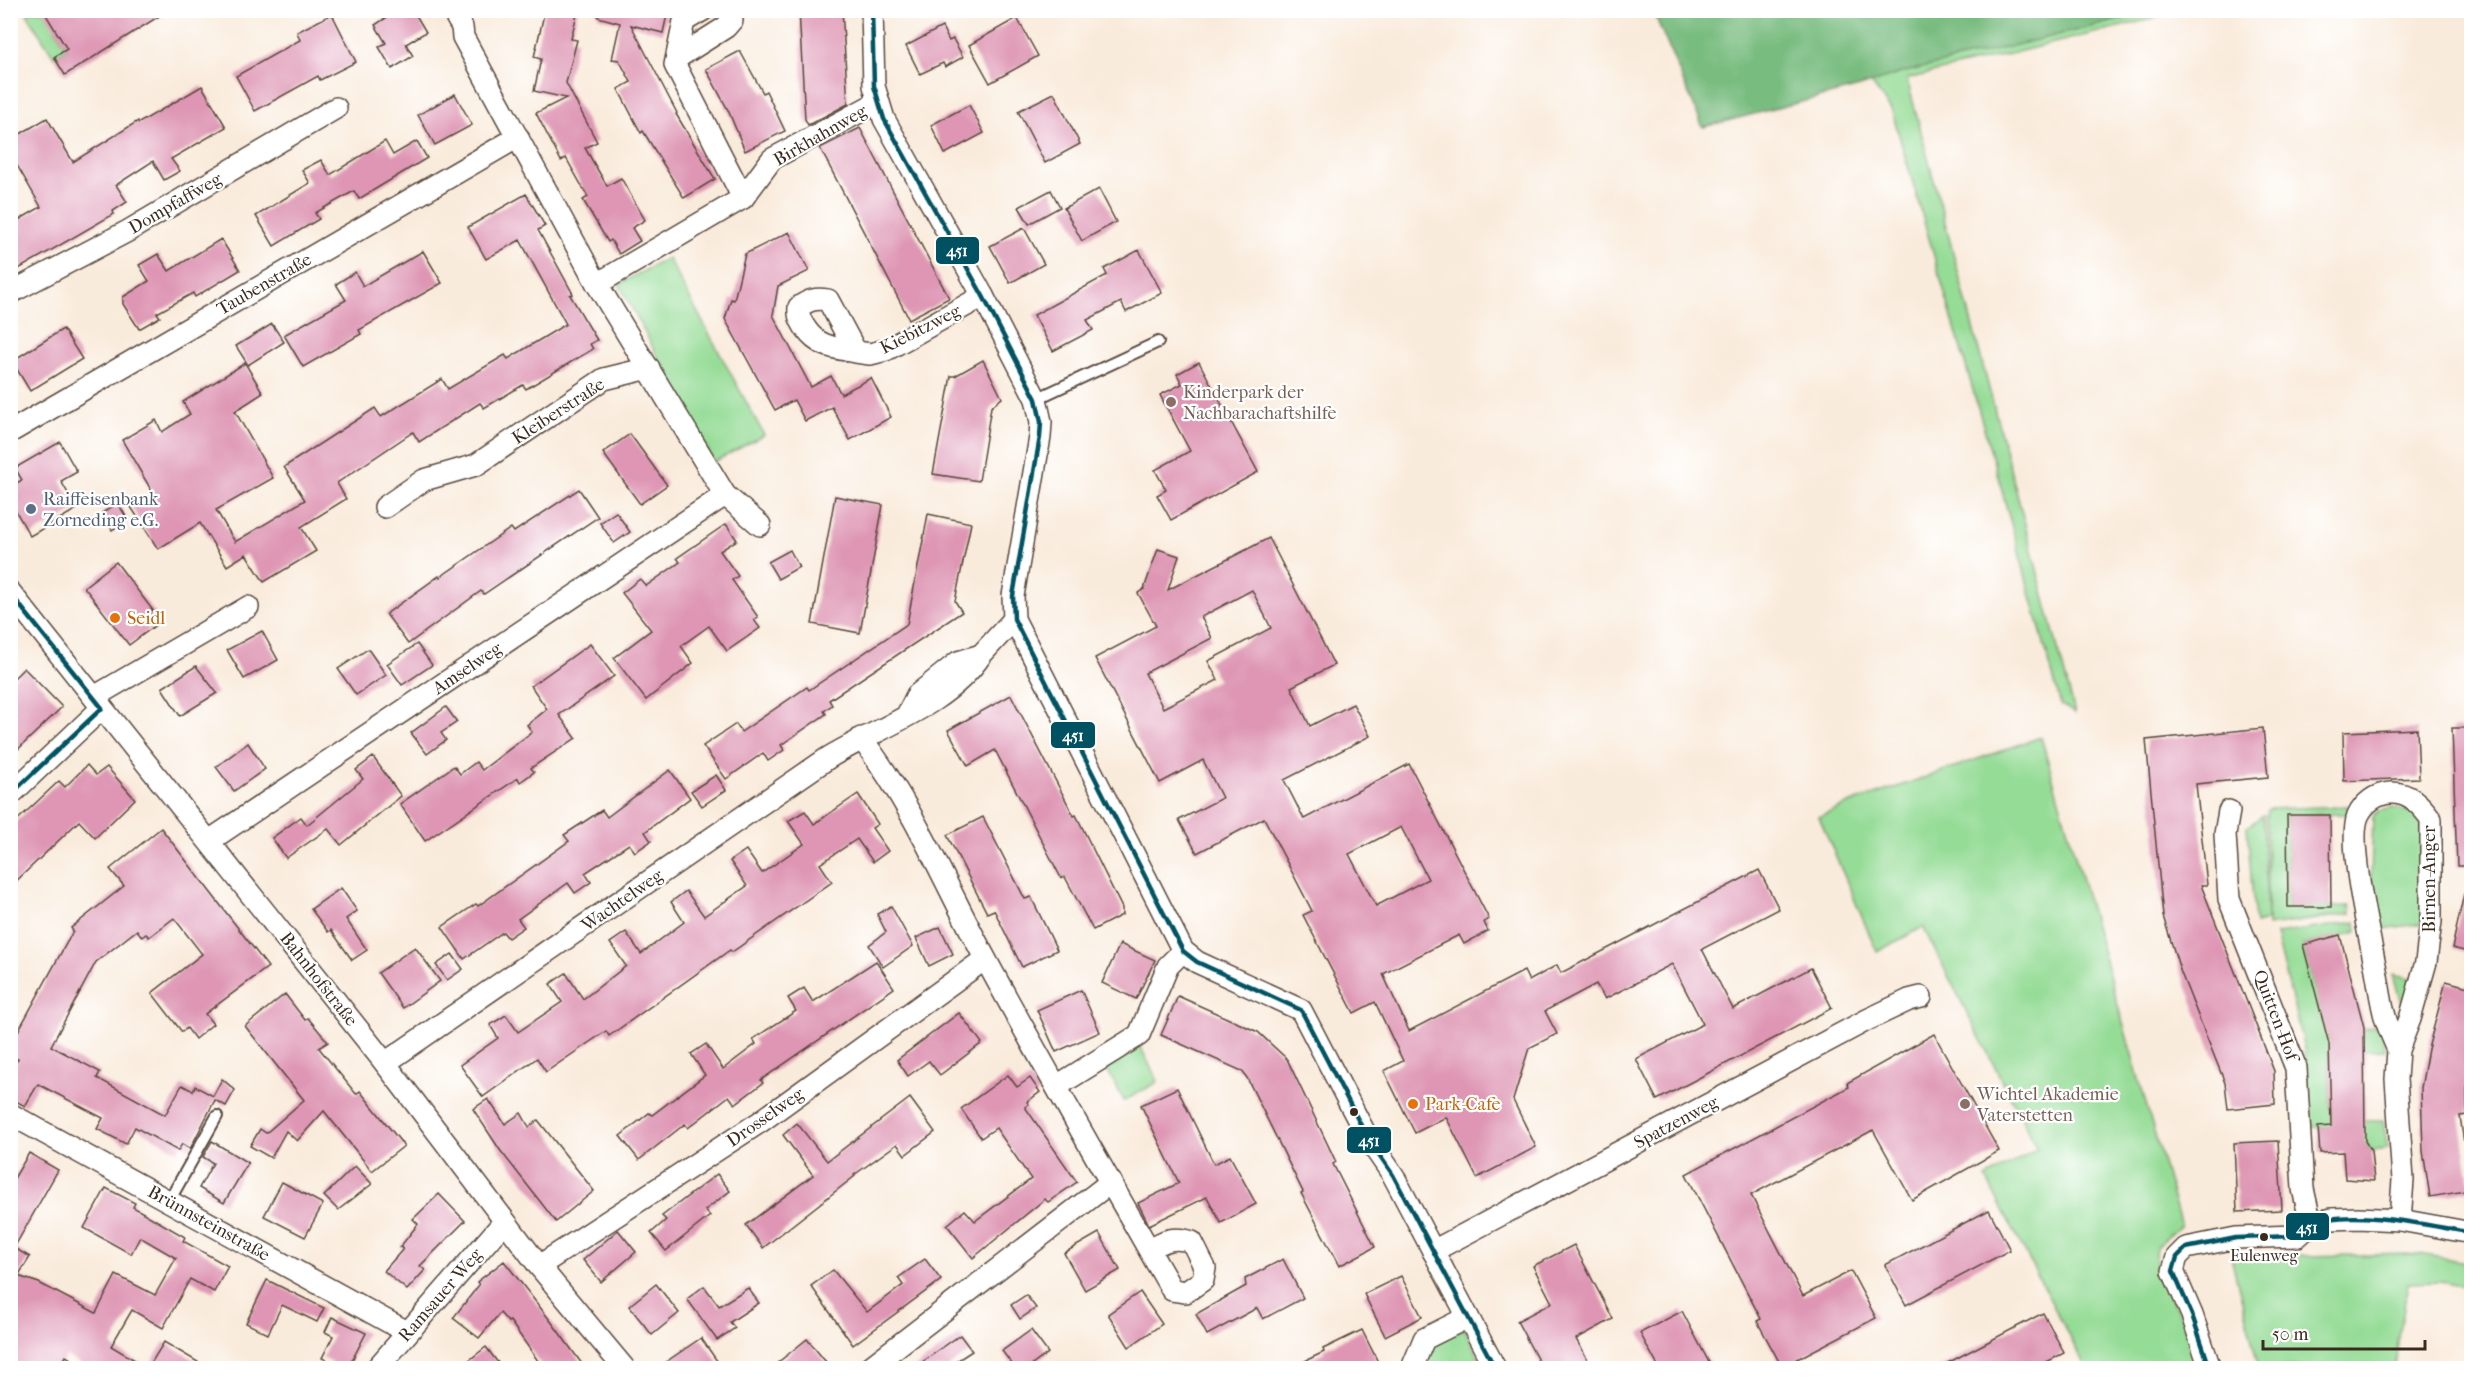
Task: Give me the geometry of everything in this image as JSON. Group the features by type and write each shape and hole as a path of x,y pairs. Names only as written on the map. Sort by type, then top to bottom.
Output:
{"street":[{"path":"452,10 462,27 463,37 597,284 725,495 760,525"},
{"path":"703,10 684,21 675,65 743,198"},
{"path":"677,58 726,27 732,20 730,10"},
{"path":"872,10 874,86 885,119 983,296 1036,399 1041,422 1040,437 1012,596 1014,619 1183,951 1197,962 1301,1010 1367,1137 1393,1175 1495,1368"},
{"name":"Birkhahnweg","path":"597,284 743,198 772,159 878,102"},
{"name":"Dompfaffweg","path":"10,293 128,231 336,108"},
{"name":"Taubenstraße","path":"10,432 518,137"},
{"name":"Kiebitzweg","path":"856,352 870,354 886,350 983,296"},
{"name":"Kleiberstraße","path":"385,507 424,480 476,465 604,379 649,368"},
{"name":"Amselweg","path":"209,841 725,495"},
{"name":"Bahnhofstraße","path":"10,592 385,1063 504,1222 624,1368"},
{"path":"10,795 98,702 248,607"},
{"name":"Wachtelweg","path":"385,1063 818,765 861,738 928,705 970,672 1014,619"},
{"path":"861,738 880,763 912,819 986,959 1149,1250"},
{"name":"Birnen-Anger","path":"2398,1050 2385,1018 2355,848 2357,817 2365,804 2373,798 2390,793 2406,795 2422,806 2431,819 2431,921 2426,962 2410,1019 2398,1050 2396,1079 2403,1180 2400,1220"},
{"name":"Quitten-Hof","path":"2229,811 2225,834 2229,899 2296,1068 2303,1189 2311,1224"},
{"path":"1057,1086 1139,1035 1168,966 1183,951"},
{"name":"Drosselweg","path":"539,1266 760,1122 986,959"},
{"name":"Spatzenweg","path":"1433,1251 1867,1020 1909,1000 1921,997"},
{"name":"Brünnsteinstraße","path":"10,1114 407,1332"},
{"path":"869,1368 1111,1182"},
{"path":"2210,1368 2192,1315 2173,1271 2177,1257 2186,1248 2236,1238 2298,1236 2311,1224 2332,1219 2400,1220 2472,1233"},
{"name":"Ramsauer Weg","path":"377,1368 504,1222"},
{"path":"1412,1368 1424,1339 1468,1317"}],"lane":[{"path":"1036,399 1158,342"},
{"path":"169,1201 217,1116"}],"green space":[{"path":"33,11 84,11 55,29 67,49 54,57 27,14"},
{"path":"1653,11 2156,11 1901,73 1860,87 1703,127"},
{"path":"2156,11 2184,11 1907,79 2075,713 2061,705 1999,480 1892,111 1871,83 1901,73"},
{"path":"668,258 764,435 714,462 619,284"},
{"path":"2041,737 2181,1226 2157,1246 2156,1260 2159,1279 2182,1319 2200,1368 2086,1368 1986,1178 2037,1149 1923,927 1877,952 1819,817 1851,803"},
{"path":"2348,806 2348,814 2287,815 2288,907 2350,906 2351,914 2268,926 2266,815 2268,809"},
{"path":"2394,808 2409,811 2422,821 2424,923 2383,929 2371,882 2373,816 2379,811"},
{"path":"2263,815 2267,921 2255,924 2247,827"},
{"path":"2356,922 2357,932 2303,945 2328,1038 2381,1025 2385,1050 2329,1052 2331,1121 2383,1121 2388,1149 2371,1151 2359,1136 2346,1129 2311,1127 2304,1048 2276,934"},
{"path":"2393,974 2414,979 2404,1015"},
{"path":"1138,1042 1158,1082 1124,1101 1108,1071 1109,1060"},
{"path":"2420,1254 2471,1263 2471,1288 2441,1282 2408,1283 2394,1368 2259,1368 2231,1257"},
{"path":"1464,1328 1484,1368 1420,1368 1428,1346"}],"building":[{"path":"43,10 169,10 65,75 54,57 67,49"},
{"path":"398,10 413,10 426,32 406,44 413,56 392,69 379,47 386,43 375,25"},
{"path":"545,10 578,10 571,39 577,40 566,83 597,142 585,148 607,186 621,178 645,220 632,228 640,241 619,254 611,240 608,242 583,200 588,197 566,158 561,161 536,113 566,98 534,91 541,59 534,57"},
{"path":"598,10 668,10 663,33 631,25 676,114 715,179 684,198 643,131 641,133 618,89 631,82 619,60 612,59 620,23 598,17"},
{"path":"799,10 842,10 848,104 808,125 805,119"},
{"path":"332,14 356,62 320,80 318,76 255,111 236,76 300,40 297,32"},
{"path":"1017,18 1038,56 990,83 969,45"},
{"path":"942,27 949,41 953,39 963,57 945,67 943,63 920,74 906,46"},
{"path":"740,51 763,93 766,91 785,131 745,151 728,110 706,69"},
{"path":"202,86 226,127 171,159 180,171 164,180 153,161 116,185 127,202 113,211 114,214 10,274 10,225 41,207 10,153 10,140 47,118 73,162 138,121 139,123"},
{"path":"1054,93 1080,144 1045,163 1018,111"},
{"path":"455,94 472,125 435,145 418,115"},
{"path":"969,105 984,133 945,154 931,125"},
{"path":"860,128 949,298 909,319 820,148"},
{"path":"385,141 393,155 417,141 427,158 359,199 354,191 315,213 319,219 274,246 256,216 310,183 302,170 321,160 330,175"},
{"path":"1099,189 1116,222 1082,241 1064,208"},
{"path":"1051,190 1060,207 1029,224 1019,207"},
{"path":"526,194 545,226 538,230 573,294 570,295 597,340 590,344 593,349 526,389 523,385 484,408 480,403 419,442 413,432 337,483 346,499 301,527 316,551 264,582 246,554 227,566 200,523 158,549 131,507 153,493 122,440 156,420 162,432 190,414 183,402 245,363 263,393 235,411 273,478 216,510 235,542 305,500 284,467 375,408 381,417 442,379 448,389 505,355 508,359 566,324 520,240 486,259 468,227"},
{"path":"1024,228 1044,264 1010,283 990,246"},
{"path":"789,232 809,271 778,286 773,315 811,387 831,376 841,394 871,378 891,417 850,440 832,407 805,421 794,400 775,410 725,319 731,299 734,300 745,254"},
{"path":"221,239 240,270 195,297 193,293 157,313 160,317 139,329 123,304 123,297 149,281 139,265 158,254 169,271"},
{"path":"1139,250 1162,293 1126,312 1121,302 1087,320 1093,330 1053,351 1034,315 1107,275 1104,269"},
{"path":"423,251 442,283 359,330 361,334 303,367 284,335 346,300 336,284 355,272 363,286"},
{"path":"272,324 284,342 248,365 236,346"},
{"path":"63,329 82,359 30,391 12,361"},
{"path":"983,360 1002,398 991,407 979,481 933,474 951,376"},
{"path":"1199,362 1258,472 1171,520 1157,495 1166,490 1155,470 1190,451 1160,395 1182,384 1177,374"},
{"path":"630,434 667,485 640,504 603,453"},
{"path":"60,442 77,472 61,481 77,509 30,536 10,501 10,487 22,480 15,468"},
{"path":"579,489 598,517 484,594 481,591 408,644 386,614 511,528 514,532"},
{"path":"835,496 883,505 860,633 812,624"},
{"path":"118,503 128,520 112,530 102,513"},
{"path":"616,512 630,532 614,543 600,523"},
{"path":"928,514 971,523 955,601 962,612 829,700 832,705 824,711 826,714 781,745 784,750 768,761 763,753 726,779 703,746 736,724 741,732 807,687 809,690 907,624"},
{"path":"726,524 737,540 720,551 738,576 732,580 758,617 754,620 760,628 727,651 709,626 681,646 693,663 646,700 614,658 651,630 622,593 640,579 646,586 680,562 677,558"},
{"path":"1269,538 1334,665 1291,687 1310,726 1353,704 1370,736 1284,780 1304,819 1409,764 1489,919 1484,922 1488,931 1464,944 1459,935 1383,974 1409,1031 1524,971 1529,981 1557,965 1561,973 1759,870 1779,909 1702,949 1733,1009 1811,968 1832,1008 1657,1100 1636,1059 1703,1024 1672,964 1605,999 1596,984 1545,1011 1557,1034 1529,1048 1513,1100 1536,1147 1477,1178 1446,1117 1415,1133 1384,1071 1403,1061 1375,1002 1354,1013 1303,915 1312,911 1264,818 1197,853 1179,820 1222,798 1203,760 1160,783 1095,658 1156,626 1138,593 1144,589 1158,549 1179,556 1168,590","holes":["1252,590 1271,628 1208,661 1218,680 1163,708 1145,673 1212,638 1201,617","1401,827 1428,879 1376,906 1349,854"]},
{"path":"790,550 799,567 778,579 768,562"},
{"path":"116,562 161,621 129,645 84,587"},
{"path":"262,631 278,660 244,679 227,650"},
{"path":"417,644 432,665 402,685 387,664"},
{"path":"590,644 614,676 559,715 576,738 531,768 534,772 520,782 518,778 425,841 400,804 454,766 460,774 476,762 482,770 532,732 527,725 547,709 531,686"},
{"path":"368,649 386,675 356,695 338,669"},
{"path":"196,666 217,693 180,716 162,688"},
{"path":"24,668 62,707 10,757 10,682"},
{"path":"1011,695 1074,816 1076,815 1122,908 1122,915 1093,930 1065,877 1061,878 995,750 968,766 948,730"},
{"path":"446,707 457,722 441,733 446,740 427,754 411,733"},
{"path":"2263,728 2268,777 2196,784 2207,885 2201,885 2274,1071 2275,1104 2228,1109 2225,1083 2181,973 2163,916 2146,740"},
{"path":"2452,728 2472,728 2472,866 2457,866"},
{"path":"2417,729 2419,778 2344,781 2343,732"},
{"path":"248,743 265,769 234,791 216,767"},
{"path":"373,757 401,796 341,845 328,829 286,858 272,838 301,817 307,825 363,779 356,770"},
{"path":"87,765 96,775 107,767 135,799 95,838 79,821 10,887 10,827 59,781 65,787"},
{"path":"670,770 690,798 645,832 651,841 635,852 629,844 585,873 591,882 575,893 568,883 518,919 524,927 508,938 503,932 464,959 442,927 476,904 478,906 569,841 564,835 602,810 607,817"},
{"path":"716,775 726,790 702,806 691,791"},
{"path":"858,794 878,824 872,828 888,851 873,862 857,839 820,864 832,882 732,952 730,950 609,1036 606,1031 546,1072 537,1058 483,1097 460,1065 498,1038 490,1025 506,1015 518,1032 562,1002 550,984 566,973 583,999 626,966 610,943 626,932 641,954 684,922 671,902 686,891 704,916 747,886 730,861 746,850 762,873 804,844 788,821 805,811 814,824"},
{"path":"2287,815 2330,815 2331,907 2288,907"},
{"path":"983,817 1025,899 1031,897 1057,950 1022,967 994,910 987,913 947,835"},
{"path":"161,828 268,967 205,1014 213,1024 195,1039 187,1028 182,1032 152,993 202,954 174,918 149,937 146,934 142,937 137,930 96,962 51,1046 100,1072 97,1078 165,1115 182,1085 193,1091 195,1086 213,1096 222,1079 235,1090 226,1106 215,1100 190,1149 182,1144 178,1151 135,1127 126,1144 97,1129 103,1118 38,1084 25,1106 10,1098 10,1071 18,1059 10,1055 10,1046 73,931 71,928 124,886 110,869"},
{"path":"341,888 357,911 346,919 367,950 352,960 331,930 328,932 311,909"},
{"path":"2464,894 2472,895 2472,953 2452,948"},
{"path":"891,906 913,946 883,967 869,945 886,932 877,914"},
{"path":"940,927 953,954 929,966 916,938"},
{"path":"2340,935 2364,1027 2365,1141 2371,1151 2374,1181 2345,1179 2343,1152 2320,1153 2318,1127 2331,1126 2329,1044 2303,945"},
{"path":"1120,944 1155,960 1136,999 1102,983"},
{"path":"415,947 440,981 403,1008 378,973"},
{"path":"452,954 463,969 447,980 436,965"},
{"path":"876,961 894,988 761,1080 763,1083 735,1104 729,1096 688,1128 685,1124 639,1160 620,1136 705,1075 691,1054 706,1044 723,1069 756,1044 753,1039 796,1011 788,998 804,988 813,1002"},
{"path":"2446,981 2472,988 2472,1071 2467,1088 2467,1115 2460,1116 2471,1190 2430,1197 2423,1151 2421,1088 2428,1049"},
{"path":"1081,990 1100,1032 1056,1052 1037,1010"},
{"path":"285,994 305,1020 308,1018 328,1042 319,1048 356,1094 360,1091 404,1146 372,1171 324,1111 297,1141 286,1131 271,1158 250,1146 260,1129 266,1133 304,1100 245,1026"},
{"path":"1178,996 1258,1032 1287,1059 1336,1162 1333,1164 1375,1247 1339,1266 1242,1071 1161,1035"},
{"path":"959,1013 982,1043 940,1075 929,1061 908,1076 897,1060"},
{"path":"1934,1034 1999,1151 1912,1200 1873,1130 1751,1195 1803,1296 1851,1271 1876,1318 1782,1367 1757,1321 1761,1319 1686,1174 1849,1087 1847,1083"},
{"path":"1008,1075 1017,1087 1030,1078 1040,1092 1027,1102 1029,1104 1025,1107 1077,1182 1048,1202 1045,1199 973,1258 947,1225 965,1210 975,1221 1031,1179 996,1128 981,1138 961,1109"},
{"path":"1177,1088 1214,1164 1230,1156 1256,1204 1221,1223 1207,1197 1149,1225 1138,1203 1179,1183 1141,1105"},
{"path":"910,1098 935,1132 905,1155 897,1144 854,1175 763,1248 746,1225 813,1175 783,1135 797,1123 827,1161"},
{"path":"488,1099 505,1124 521,1113 529,1127 538,1120 594,1191 556,1222 500,1150 473,1109"},
{"path":"212,1141 248,1163 224,1203 199,1188 213,1163 203,1157"},
{"path":"2278,1141 2282,1210 2237,1212 2234,1143"},
{"path":"29,1153 58,1170 14,1248 30,1257 18,1276 39,1283 96,1313 116,1275 155,1295 176,1258 140,1237 131,1254 84,1228 106,1188 135,1203 133,1207 185,1237 183,1241 228,1266 214,1292 190,1279 163,1328 132,1310 111,1346 148,1368 86,1368 66,1356 59,1368 10,1368 10,1185"},
{"path":"355,1166 372,1184 338,1210 324,1196"},
{"path":"717,1174 730,1191 705,1210 710,1216 666,1251 651,1233 666,1220 662,1216"},
{"path":"282,1182 323,1204 305,1237 264,1216"},
{"path":"439,1194 465,1221 420,1266 425,1270 407,1290 384,1271 403,1249 400,1247 418,1224 413,1219"},
{"path":"1989,1210 2010,1250 1906,1305 1885,1265"},
{"path":"618,1230 636,1252 601,1282 583,1260"},
{"path":"1099,1233 1120,1270 1085,1290 1064,1253"},
{"path":"1574,1245 1613,1319 1576,1339 1592,1368 1542,1368 1517,1321 1552,1303 1533,1266"},
{"path":"925,1259 941,1280 853,1345 811,1286 833,1270 867,1312 903,1285 898,1278"},
{"path":"1283,1259 1303,1298 1263,1319 1257,1308 1207,1335 1196,1314 1246,1286 1245,1279"},
{"path":"504,1261 585,1368 543,1368 510,1321 508,1322 500,1313 479,1338 453,1318 479,1285 477,1282"},
{"path":"1401,1276 1422,1317 1385,1336 1364,1294"},
{"path":"267,1280 324,1308 317,1322 282,1305 268,1334 246,1323"},
{"path":"656,1284 679,1313 652,1335 629,1306"},
{"path":"704,1286 719,1306 748,1288 759,1303 730,1322 735,1328 717,1340 687,1299"},
{"path":"1140,1292 1162,1324 1129,1347 1108,1314"},
{"path":"1026,1295 1036,1308 1020,1319 1011,1305"},
{"path":"1682,1311 1712,1368 1659,1368 1640,1333"},
{"path":"2043,1313 2064,1353 2035,1368 1938,1368"},
{"path":"332,1317 366,1333 348,1368 322,1358 333,1336 325,1332"},
{"path":"1031,1330 1048,1353 1028,1368 1015,1368 1002,1351"},
{"path":"1362,1330 1381,1368 1290,1368 1324,1352 1323,1349"},
{"path":"960,1335 972,1351 946,1368 914,1368"},
{"path":"701,1338 722,1368 657,1368"},
{"path":"807,1339 831,1368 771,1368"},
{"path":"164,1342 208,1368 148,1368"},
{"path":"486,1347 502,1368 459,1368"}],"transit line":[{"name":"451","path":"872,10 874,86 884,119 983,296 1036,399 1041,422 1040,437 1013,596 1014,619 1183,951 1197,962 1301,1010 1367,1137 1393,1175 1495,1368"},
{"name":"451","path":"10,593 102,708"},
{"name":"451","path":"10,795 102,708"},
{"name":"451","path":"2210,1368 2192,1315 2173,1271 2177,1257 2186,1248 2236,1238 2298,1236 2312,1224 2327,1219 2346,1217 2390,1220 2472,1233"}],"place":[{"name":"Kinderpark der Nachbarachaftshilfe","path":"1171,402"},
{"name":"Raiffeisenbank Zorneding e.G.","path":"31,509"},
{"name":"Seidl","path":"115,618"},
{"name":"Park-Cafe","path":"1413,1104"},
{"name":"Wichtel Akademie Vaterstetten","path":"1965,1104"},
{"name":"Eulenweg","path":"2264,1237"}]}
